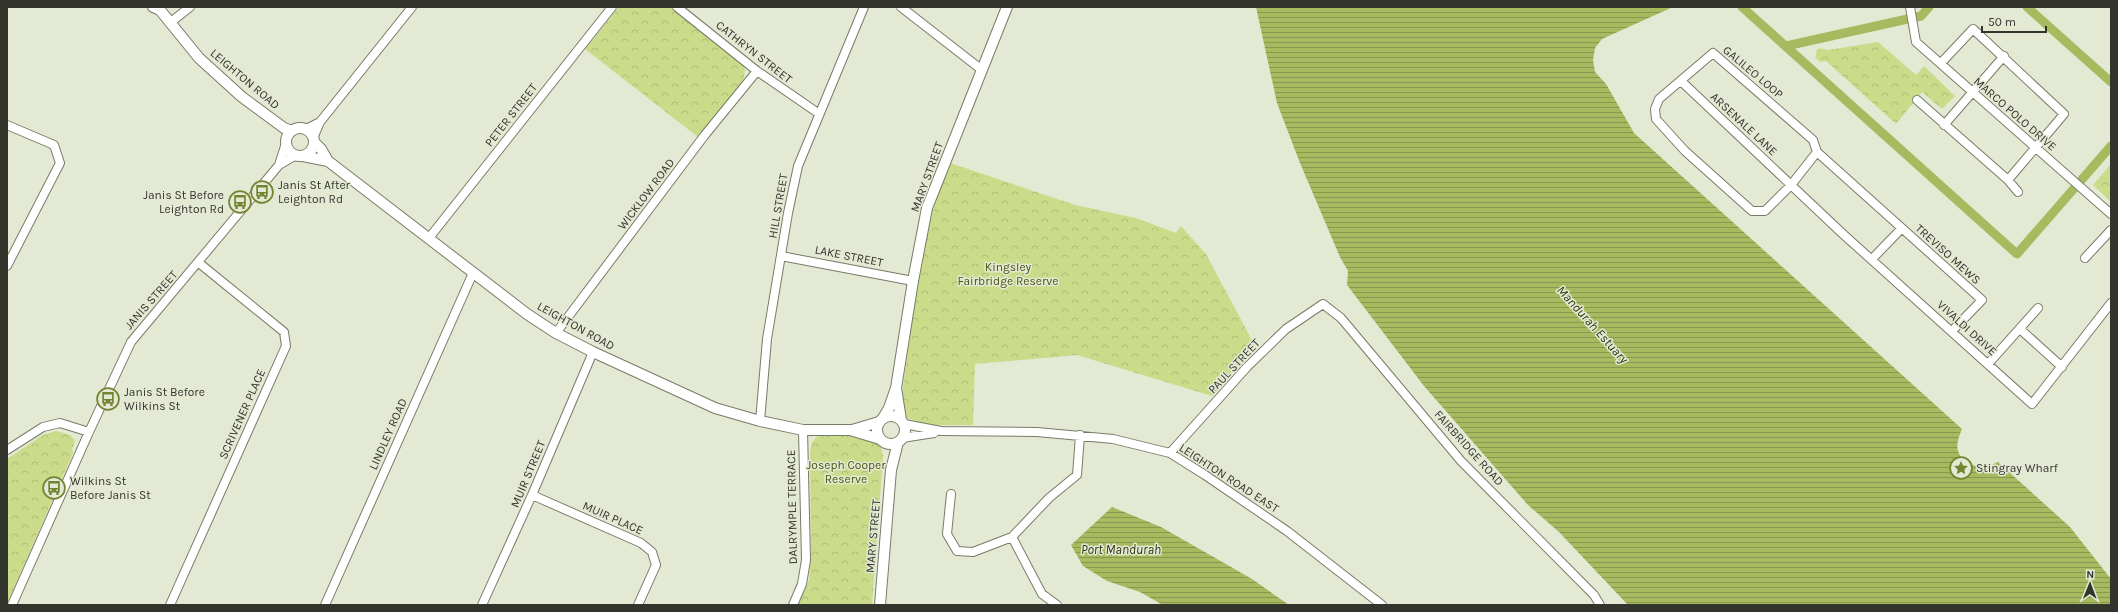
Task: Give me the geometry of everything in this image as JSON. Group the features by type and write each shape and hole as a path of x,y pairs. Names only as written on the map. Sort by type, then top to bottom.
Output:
{"street":[{"path":"171,22 190,7"},
{"path":"300,155 311,151 320,122 412,7"},
{"name":"PETER STREET","path":"429,238 612,7"},
{"name":"CATHRYN STREET","path":"677,7 757,71 791,96 818,113"},
{"name":"HILL STREET","path":"760,421 767,339 798,166 818,113 864,7"},
{"path":"901,7 982,70"},
{"name":"MARY STREET","path":"891,470 888,451 876,430 889,408 896,388 913,281 927,208 1007,7"},
{"name":"MARCO POLO DRIVE","path":"1910,7 1916,42 2111,214"},
{"name":"LEIGHTON ROAD","path":"158,8 199,58 287,135 291,152 328,161"},
{"path":"1941,63 1973,28 2064,114 2008,180"},
{"name":"GALILEO LOOP","path":"1713,53 1813,140 1817,152 1791,185 1765,212 1752,210 1686,151 1656,119 1655,109 1659,99 1713,53"},
{"path":"1944,125 2004,56"},
{"name":"WICKLOW ROAD","path":"556,332 704,136 757,71"},
{"name":"ARSENALE LANE","path":"1681,81 1791,185"},
{"path":"1917,100 2008,180 2018,192"},
{"path":"287,135 296,128 306,129 320,122"},
{"path":"7,125 54,145 60,163 7,266"},
{"name":"LEIGHTON ROAD","path":"306,129 328,161 527,314 593,352 715,408 760,421 803,430 850,430 882,440"},
{"name":"JANIS STREET","path":"12,605 131,342 279,165 287,135"},
{"name":"TREVISO MEWS","path":"1817,152 1982,300 1952,331"},
{"name":"JANIS STREET","path":"279,165 300,155"},
{"name":"VIVALDI DRIVE","path":"1791,185 2032,404 2111,303"},
{"name":"TREVISO MEWS","path":"1872,259 1902,228"},
{"path":"2085,258 2111,230"},
{"name":"LAKE STREET","path":"781,256 913,281"},
{"name":"SCRIVENER PLACE","path":"170,605 286,346 284,332 199,262"},
{"name":"LINDLEY ROAD","path":"324,605 473,273"},
{"name":"PAUL STREET","path":"1170,453 1247,367 1286,329 1323,304"},
{"name":"FAIRBRIDGE ROAD","path":"1323,304 1341,318 1461,460 1594,596 1600,605"},
{"path":"1988,364 2038,308"},
{"path":"2020,328 2062,367"},
{"name":"MUIR STREET","path":"482,605 532,495 593,352"},
{"name":"MARY STREET","path":"880,605 891,470 900,440 905,431 896,388"},
{"path":"881,420 891,415 902,422"},
{"name":"LEIGHTON ROAD","path":"850,430 881,420"},
{"name":"LEIGHTON ROAD EAST","path":"902,422 941,431 1038,432 1080,435 1113,439 1170,453 1287,531 1382,605"},
{"path":"7,450 43,427 60,423 89,432"},
{"name":"DALRYMPLE TERRACE","path":"793,605 802,584 806,560 803,430"},
{"name":"LEIGHTON ROAD EAST","path":"900,440 941,431"},
{"path":"951,494 947,534 957,550 973,552 1012,537 1048,498 1077,475 1080,435"},
{"path":"882,440 891,444 900,440"},
{"name":"MUIR PLACE","path":"532,495 641,543 652,552 656,565 638,605"},
{"path":"1012,537 1042,594 1057,605"}],"green space":[{"path":"619,7 671,7 743,65 745,70 743,82 698,137 585,49"},
{"path":"1878,42 1916,75 1924,66 1955,96 1942,109 1922,92 1896,124 1826,61 1820,62 1815,57 1817,50 1820,48 1828,50"},
{"name":"Kingsley Fairbridge Reserve","path":"950,163 1075,205 1136,218 1176,233 1181,226 1206,254 1255,346 1212,396 1077,355 975,364 973,425 936,425 910,419 903,414 903,394 916,291 929,226"},
{"path":"2111,164 2111,202 2093,185"},
{"path":"56,431 70,435 75,441 72,449 73,453 7,604 7,459 43,435"},
{"name":"Joseph Cooper Reserve","path":"820,434 865,435 880,443 883,456 872,605 798,605 809,580 811,555 810,452 812,442"}],"water":[{"name":"Mandurah Estuary","path":"1256,7 1673,7 1602,39 1595,48 1593,60 1595,72 1606,84 1634,133 1962,429 1957,444 1960,455 1963,459 1982,469 1998,462 2070,527 2111,579 2111,605 1628,605 1559,532 1528,505 1424,386 1347,285 1348,271 1340,257 1300,163 1277,103"},
{"name":"Port Mandurah","path":"1112,507 1161,527 1252,579 1289,605 1163,605 1140,592 1107,581 1083,566 1071,545"}],"waterway":[{"path":"1742,7 2017,254 2111,146"},
{"path":"1786,46 1921,16 1929,7"},
{"path":"2027,7 2111,82"}],"place":[{"name":"Janis St After Leighton Rd","path":"262,192"},
{"name":"Janis St Before Leighton Rd","path":"240,202"},
{"name":"Janis St Before Wilkins St","path":"108,399"},
{"name":"Stingray Wharf","path":"1961,468"},
{"name":"Wilkins St Before Janis St","path":"54,488"}]}
